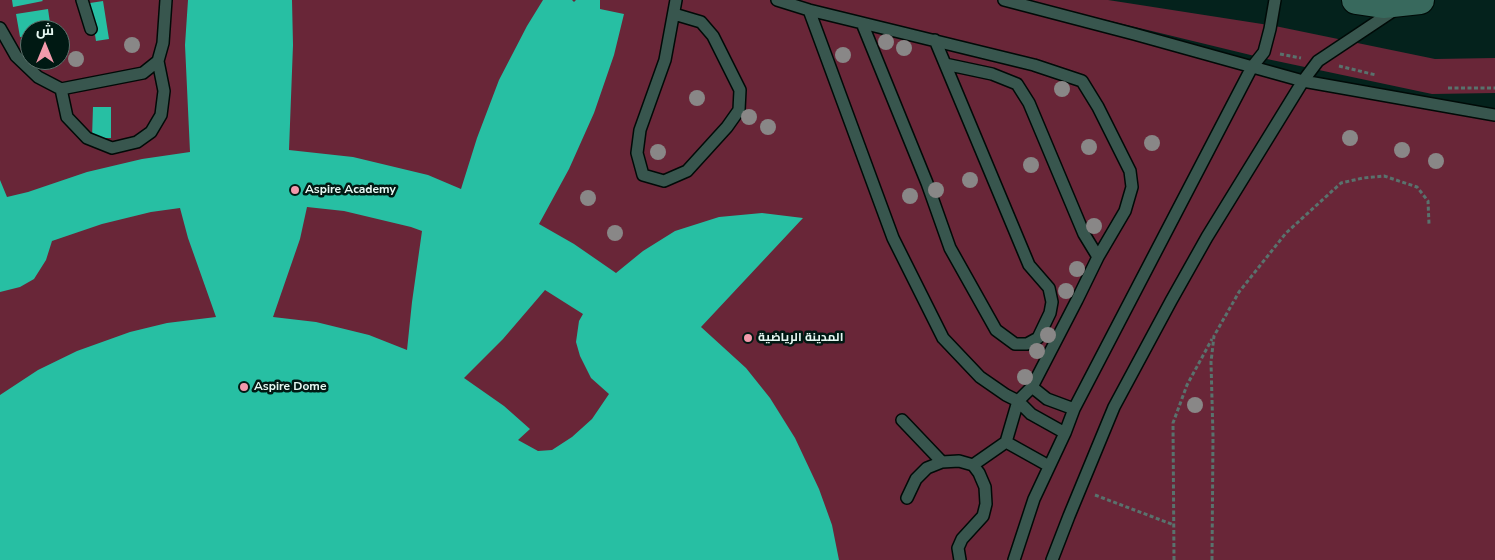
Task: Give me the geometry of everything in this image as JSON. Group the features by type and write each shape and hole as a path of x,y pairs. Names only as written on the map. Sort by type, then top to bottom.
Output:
{"main road":[{"path":"1356,0 1383,4 1412,1"}],"lane":[{"path":"82,0 91,29"},
{"path":"61,89 67,117 87,138 112,148 138,142 151,132 161,114 164,91 158,61 163,43 166,0"},
{"path":"674,14 701,22 713,36 740,90 739,110 727,127 687,171 664,181 643,175 637,153 640,130 665,60 676,0"},
{"path":"777,0 809,10 1034,65 1082,81 1098,107 1130,171 1132,188 1125,211 1098,257 1032,387 1018,401 1006,442 973,465"},
{"path":"1004,0 1125,31 1302,81 1495,115"},
{"path":"1014,560 1034,499 1065,433 1074,409 1252,67 1264,52 1275,0"},
{"path":"1052,560 1068,516 1114,407 1207,237 1302,81 1318,61 1412,1"},
{"path":"809,10 893,238 942,338 980,377 1018,401 1032,414 1065,433"},
{"path":"862,22 927,183 950,248 996,330 1015,344 1027,344 1038,338 1050,313 1052,302 1049,288 1030,265 935,40"},
{"path":"0,28 16,56 38,77 61,89 143,73 158,61"},
{"path":"945,64 992,74 1017,84 1030,103 1084,234 1098,257"},
{"path":"1032,387 1047,399 1074,409"},
{"path":"902,420 942,462"},
{"path":"1006,442 1050,466"},
{"path":"907,498 916,479 927,468 942,462 959,461 973,465 979,473 984,487 986,504 983,516 962,539 958,548 960,560"}],"path":[{"path":"1174,560 1173,423 1187,384 1239,292 1286,233 1341,183 1384,176 1417,187 1428,201 1428,224"},
{"path":"1212,560 1213,436 1211,362 1214,336"},
{"path":"1105,498 1174,525"}],"shaded area":[{"name":"المدينة الرياضية","path":"0,0 1004,0 1303,81 1495,115 1495,560 0,560"},
{"path":"1024,0 1108,0 1275,26 1435,59 1495,58 1495,93 1432,94 1267,59"}],"building":[{"path":"12,0 42,0 43,1 13,7"},
{"name":"Aspire Dome","path":"188,0 292,0 293,45 289,150 353,157 428,175 461,189 477,138 499,80 543,0 572,0 574,2 576,0 600,0 600,9 624,14 614,55 594,113 569,169 539,224 574,244 616,273 643,251 675,231 719,217 762,213 803,218 701,327 746,368 770,398 795,438 819,489 832,525 839,560 0,560 0,395 38,370 77,351 130,332 167,323 216,317 188,238 180,208 151,212 102,224 52,241 46,260 34,279 20,287 0,292 0,180 7,197 87,172 142,159 190,152 185,45","holes":["307,207 344,211 422,231 407,350 369,335 316,322 273,317 300,239","545,290 583,314 579,321 576,342 580,356 591,378 609,394 592,419 572,437 552,450 538,451 518,440 530,429 504,406 464,378 503,339"]},
{"path":"103,1 109,39 96,41 90,3"},
{"path":"48,9 50,20 20,20 20,37 16,14"},
{"path":"93,107 111,107 111,138 92,138"}],"place":[{"name":"Aspire Academy","path":"295,190"},
{"name":"المدينة الرياضية","path":"748,338"},
{"name":"Aspire Dome","path":"244,387"}]}
